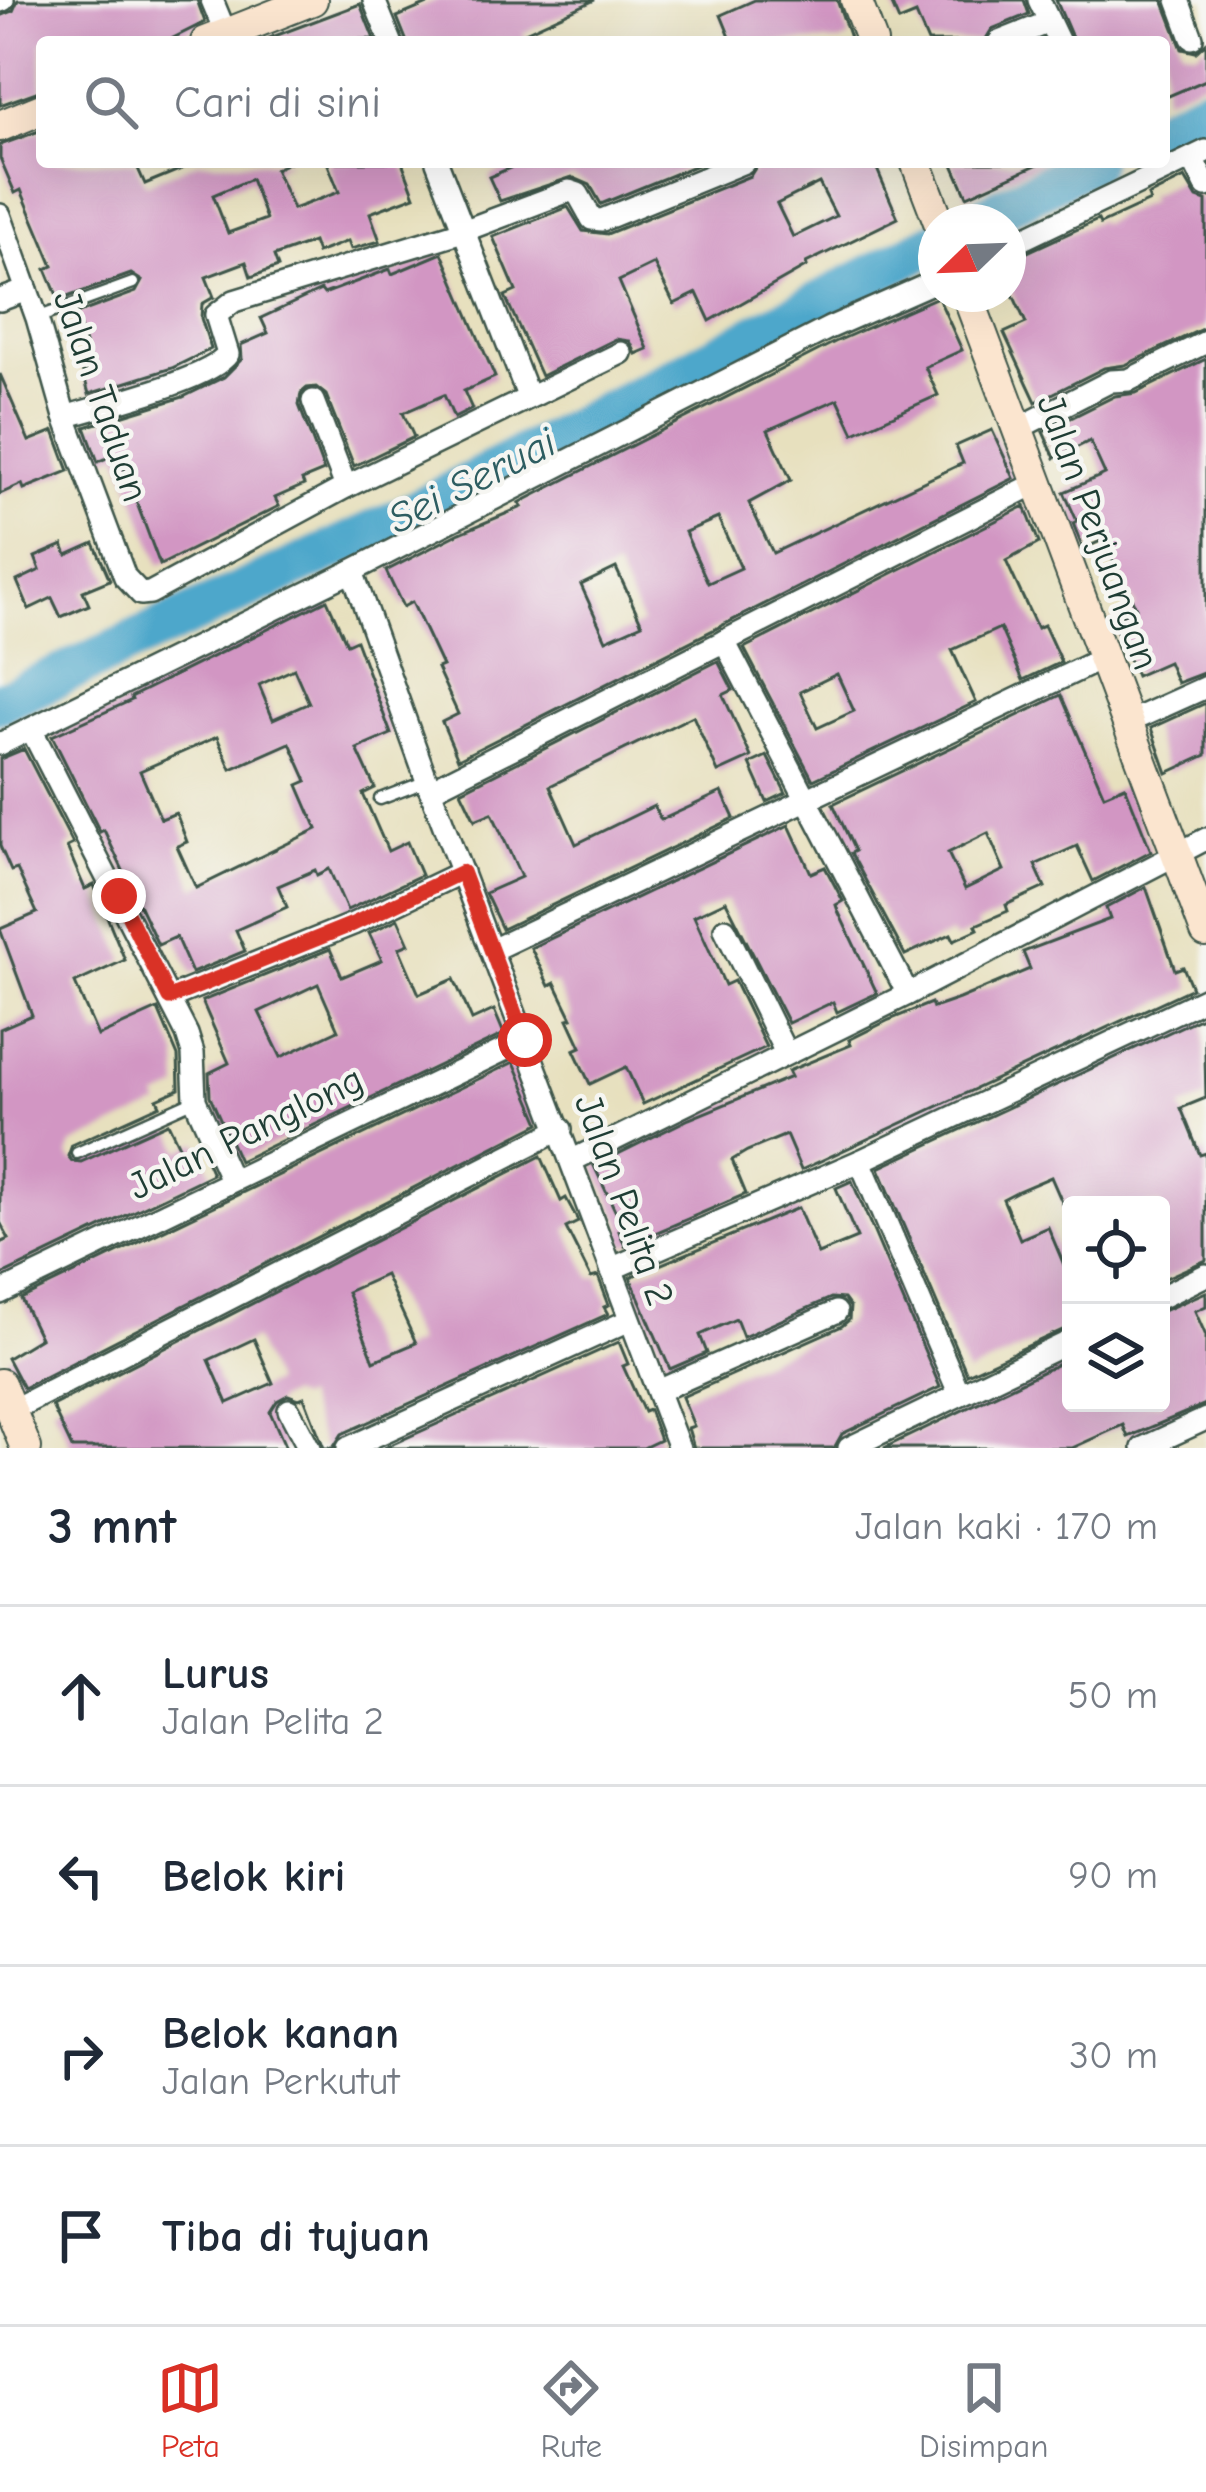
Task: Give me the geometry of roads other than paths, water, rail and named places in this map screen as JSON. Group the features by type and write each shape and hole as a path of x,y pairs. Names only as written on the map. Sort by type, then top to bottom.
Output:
{"street":[{"path":"212,0 216,36"},
{"path":"221,36 312,0"},
{"path":"374,0 389,36"},
{"path":"856,0 870,36"},
{"path":"1039,0 1054,32"},
{"path":"1178,0 1192,38"},
{"path":"0,126 36,111"},
{"path":"1026,238 1199,155 1206,186"},
{"path":"439,168 528,396"},
{"path":"65,416 168,385 226,359 229,353 216,315 224,305 463,231 573,190 592,219 602,220 729,168"},
{"path":"918,168 931,204"},
{"name":"Jalan Taduan","path":"0,215 65,416 125,577 141,594 346,487"},
{"path":"0,744 829,328 918,289"},
{"path":"0,300 27,290"},
{"name":"Jalan Perjuangan","path":"975,312 1206,932"},
{"path":"1019,428 1112,381 1129,380 1206,342"},
{"path":"313,401 346,487 621,353"},
{"path":"428,785 1039,482"},
{"name":"Jalan Pelita 2","path":"352,571 675,1446"},
{"path":"724,641 908,994"},
{"path":"492,950 1103,658"},
{"path":"1126,723 1206,687"},
{"path":"32,729 169,998 193,1053 195,1100 231,1180"},
{"path":"573,1160 1206,839"},
{"path":"169,998 368,917 462,872"},
{"path":"725,929 786,1053"},
{"path":"611,1268 860,1161 1206,998"},
{"name":"Jalan Panglong","path":"0,1293 525,1040"},
{"path":"11,1424 561,1129"},
{"path":"860,1161 959,1393"},
{"path":"1170,1293 1206,1275"},
{"path":"658,1391 836,1312"},
{"path":"349,1448 630,1320"},
{"path":"849,1448 1062,1345"},
{"path":"289,1410 309,1448"},
{"path":"1143,1448 1206,1419"}],"lane":[{"path":"37,319 133,283"},
{"path":"380,799 428,785"},
{"path":"77,1153 195,1100"}],"waterway":[{"name":"Sei Seruai","path":"1170,124 1206,107"},
{"name":"Sei Seruai","path":"1009,204 1079,168"},
{"name":"Sei Seruai","path":"0,703 400,519 918,251"}]}
